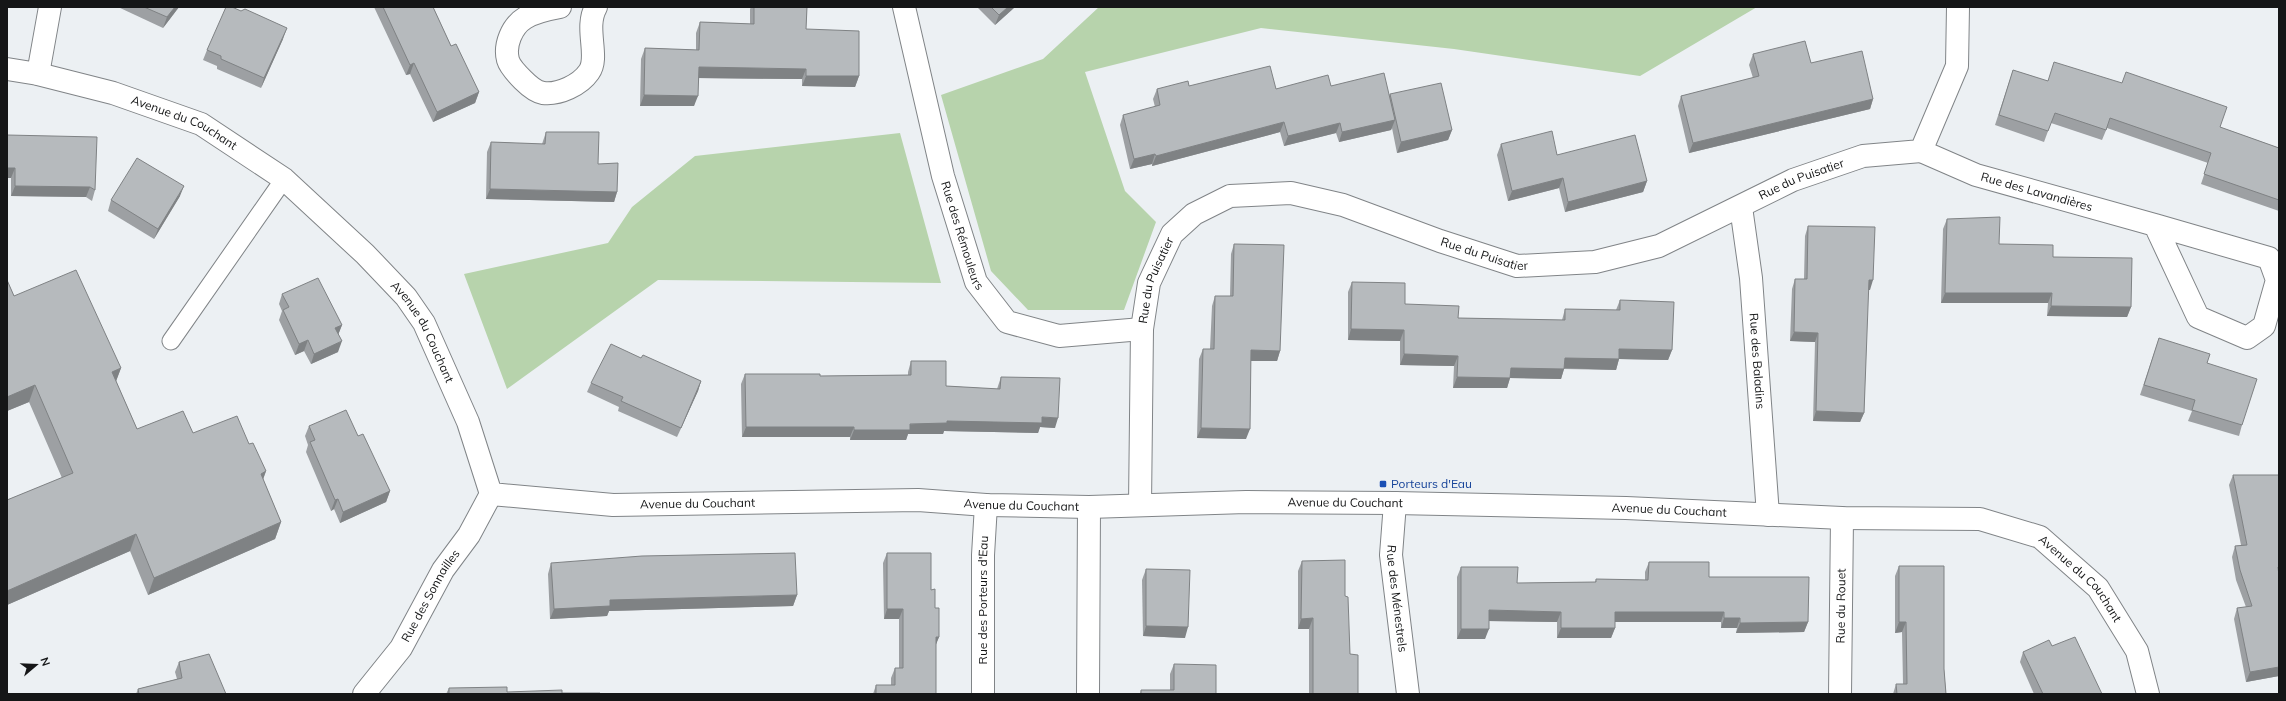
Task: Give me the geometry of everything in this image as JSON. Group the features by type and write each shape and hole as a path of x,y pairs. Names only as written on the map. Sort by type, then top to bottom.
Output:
{"street":[{"path":"38,74 50,7"},
{"path":"560,7 525,18 516,26 507,45 508,61 530,87 542,93 568,89 581,81 590,71 593,55 590,25 596,7"},
{"name":"Rue des Rémouleurs","path":"904,7 943,176 976,282 1007,322 1059,336 1142,329"},
{"path":"1921,151 1957,66 1958,7"},
{"name":"Avenue du Couchant","path":"7,69 38,74 113,93 201,124 284,179 365,254 406,297 424,323 468,422 492,494 613,505 918,500 986,505 1088,508 1246,502 1395,503 1626,508 1842,518 1980,519 2040,537 2098,588 2137,651 2148,694"},
{"name":"Rue du Puisatier","path":"1140,505 1142,329 1149,283 1172,234 1194,214 1230,196 1291,193 1343,205 1440,241 1517,266 1595,262 1659,246 1793,180 1863,156 1921,151"},
{"name":"Rue des Lavandières","path":"1921,151 1976,174 2269,258 2277,280 2264,326 2247,338 2198,317 2155,226"},
{"name":"Rue des Baladins","path":"1740,207 1751,278 1768,515"},
{"name":"Rue des Sonnailles","path":"364,694 401,648 443,570 469,535 492,494"},
{"name":"Rue des Ménestrels","path":"1395,503 1391,555 1408,694"},
{"name":"Rue des Porteurs d'Eau","path":"984,694 983,555 986,505"},
{"path":"1088,508 1088,694"},
{"name":"Rue du Rouet","path":"1840,694 1842,518"}],"lane":[{"path":"170,341 284,179"}],"green space":[{"path":"1099,7 1757,7 1640,76 1454,49 1261,28 1085,72 1125,191 1156,222 1124,310 1028,310 991,271 941,95 1043,59"},
{"path":"900,133 941,283 658,280 507,389 464,274 608,243 632,207 695,156"}],"building":[{"path":"144,7 175,7 167,17"},
{"path":"226,7 232,7 241,11 245,9 287,28 264,78 221,59 221,56 207,50"},
{"path":"383,7 433,7 451,46 456,44 479,92 437,112 414,63 410,65"},
{"path":"754,7 807,7 806,29 859,31 859,76 806,76 806,69 699,67 698,96 644,95 645,48 699,50 700,22 754,24"},
{"path":"991,7 1008,7 999,15"},
{"path":"1805,41 1811,63 1862,51 1873,99 1693,143 1681,96 1759,76 1753,54"},
{"path":"2054,62 2122,83 2126,72 2227,107 2220,127 2279,148 2279,200 2204,174 2211,153 2110,118 2106,130 2055,113 2048,131 1999,115 2013,70 2048,81"},
{"path":"1270,66 1276,89 1328,75 1331,86 1384,73 1395,120 1342,132 1340,123 1288,136 1284,122 1156,156 1155,154 1134,159 1123,115 1160,105 1157,89 1188,81 1189,86"},
{"path":"1441,83 1452,130 1401,142 1390,94"},
{"path":"1552,131 1557,155 1635,135 1647,181 1568,202 1563,178 1512,191 1501,144"},
{"path":"546,132 599,132 598,164 618,163 617,192 490,189 491,142 545,144"},
{"path":"7,135 97,137 95,190 90,187 15,186 15,168 7,168"},
{"path":"137,158 184,186 158,229 111,200"},
{"path":"2000,217 1999,244 2053,245 2053,257 2132,258 2131,307 2051,306 2052,293 1945,293 1947,219"},
{"path":"1808,226 1875,227 1873,280 1869,280 1864,413 1816,411 1818,333 1794,332 1795,279 1807,279"},
{"path":"1234,244 1284,245 1280,351 1251,350 1250,429 1201,428 1203,349 1214,349 1215,296 1233,296"},
{"path":"76,270 121,368 112,372 137,429 183,411 193,433 237,416 249,444 253,443 266,471 261,474 281,522 154,578 136,534 7,591 7,500 73,473 35,385 7,397 7,280 14,296"},
{"path":"318,278 342,325 335,328 342,341 314,354 308,340 299,344 283,310 289,307 282,294"},
{"path":"1352,282 1405,283 1405,304 1459,306 1458,318 1565,320 1565,309 1620,310 1620,300 1674,302 1672,350 1619,349 1619,359 1565,358 1564,369 1511,368 1510,378 1457,377 1458,356 1404,354 1404,330 1351,329"},
{"path":"2159,338 2210,354 2207,363 2257,379 2242,425 2192,410 2195,400 2144,385"},
{"path":"611,344 641,358 643,355 701,381 681,428 621,401 623,397 591,383"},
{"path":"911,361 946,361 946,386 1000,389 1001,377 1060,378 1058,418 1042,417 1042,423 947,421 947,423 910,424 910,430 854,430 854,427 746,427 745,374 820,374 820,376 911,375"},
{"path":"346,410 358,436 363,434 390,491 343,512 338,499 335,500 310,442 315,440 309,426"},
{"path":"2233,475 2279,475 2279,667 2250,672 2237,608 2252,606 2240,570 2235,546 2247,545"},
{"path":"795,553 797,595 610,600 610,606 554,609 551,563 642,556"},
{"path":"887,553 931,553 931,590 935,589 935,608 939,608 939,637 936,637 936,694 876,694 876,685 895,685 895,668 903,668 903,609 887,609"},
{"path":"1345,560 1345,596 1348,597 1350,654 1358,655 1358,694 1313,694 1313,618 1301,619 1302,561"},
{"path":"1649,562 1709,562 1709,577 1809,577 1808,622 1740,623 1740,618 1724,618 1724,612 1615,612 1615,628 1561,628 1561,612 1489,610 1489,629 1461,629 1461,567 1518,567 1517,583 1596,582 1596,579 1648,580"},
{"path":"1899,566 1944,566 1944,669 1946,694 1897,694 1896,684 1907,684 1906,622 1899,622"},
{"path":"1146,569 1190,570 1188,627 1146,626"},
{"path":"2075,637 2102,694 2043,694 2023,652 2049,640 2052,646"},
{"path":"209,654 226,694 139,694 138,689 182,678 179,662"},
{"path":"1174,664 1216,665 1216,694 1141,694 1141,690 1174,690"},
{"path":"507,687 507,692 562,690 562,693 600,694 449,694 449,688"}],"place":[{"name":"Porteurs d'Eau","path":"1383,484"}]}
